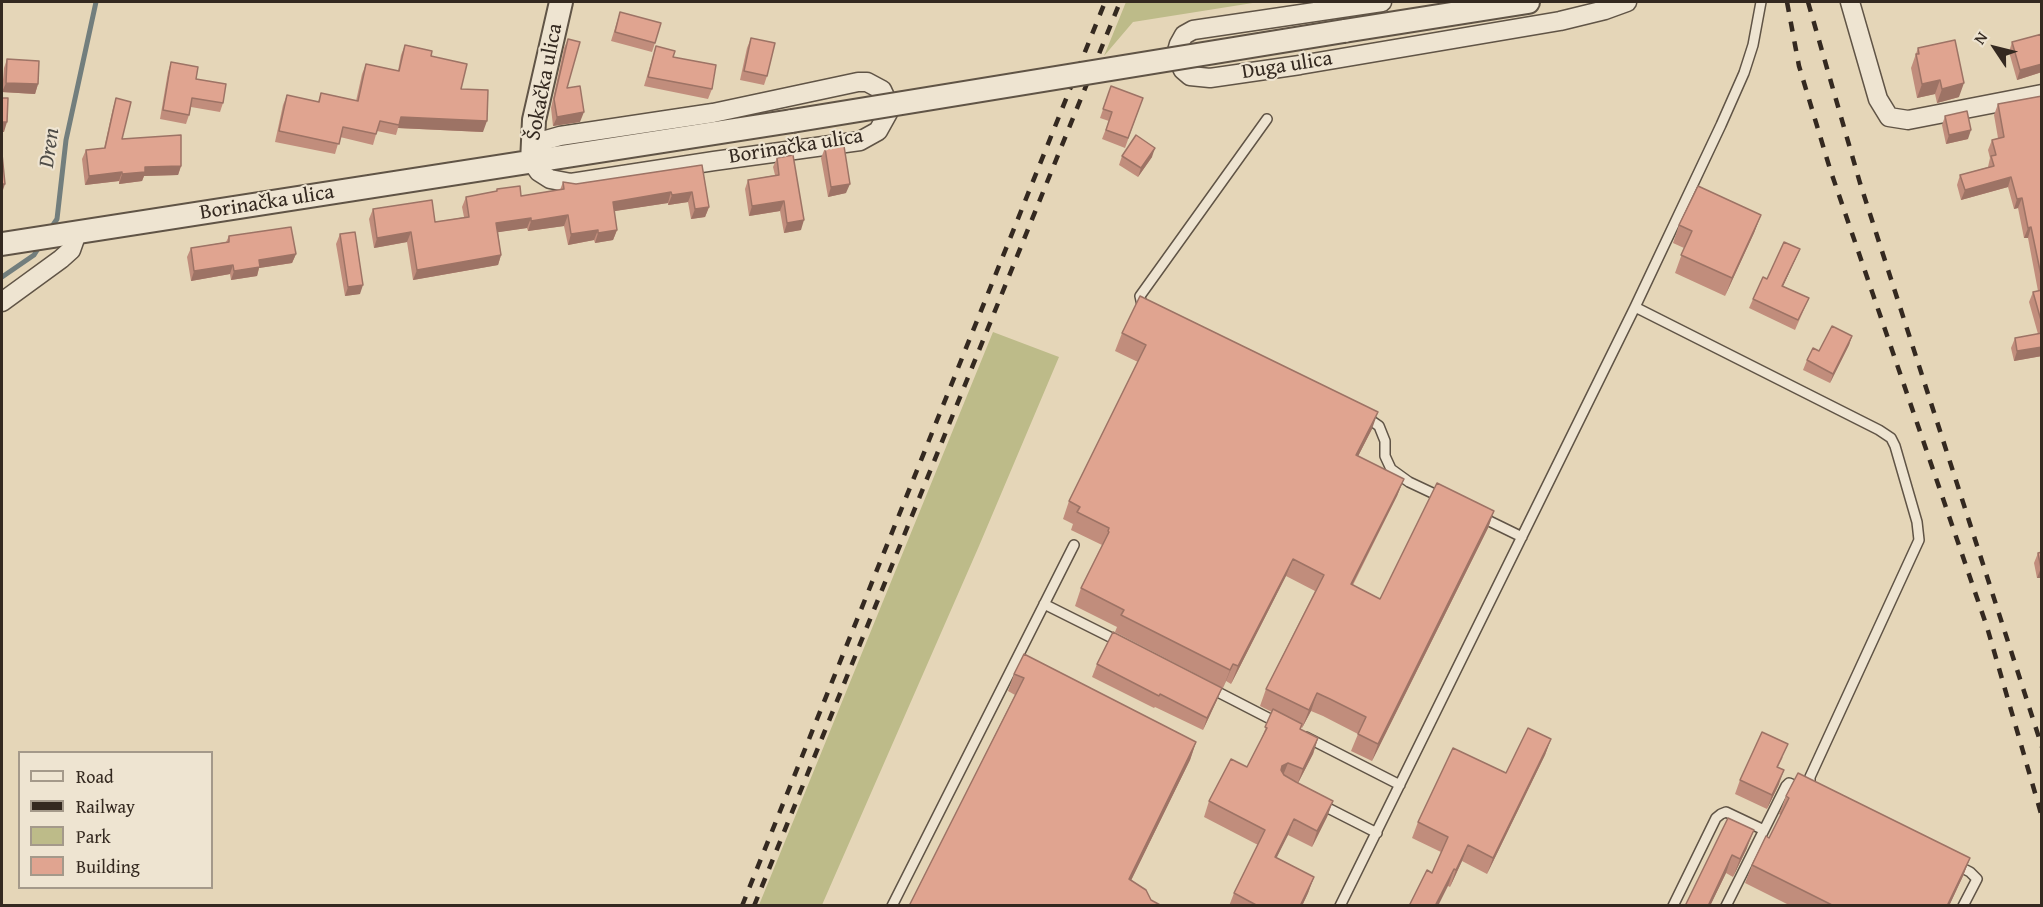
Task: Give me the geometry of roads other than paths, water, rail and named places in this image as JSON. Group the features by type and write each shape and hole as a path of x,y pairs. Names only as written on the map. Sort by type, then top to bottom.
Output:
{"street":[{"name":"Šokačka ulica","path":"532,155 534,120 561,2"},
{"name":"Duga ulica","path":"1382,2 1319,6 1193,30 1184,35 1179,44 1177,51 1179,62 1190,76 1210,78 1560,21 1627,2"},
{"name":"Duga ulica","path":"792,121 1527,2"},
{"path":"1851,2 1878,99 1890,117 1908,120 2042,94"},
{"name":"Borinačka ulica","path":"858,82 867,82 882,90 888,103 888,113 878,131 860,141 714,160 571,183 550,179 539,171 532,155 546,140 560,136 713,113 858,82"},
{"name":"Borinačka ulica","path":"2,244 532,155 792,121"},
{"path":"2,302 71,250 70,234"}],"lane":[{"path":"1340,906 1635,307 1721,125 1744,73 1753,45 1761,2"},
{"path":"1149,312 1141,304 1140,296 1267,119"},
{"path":"1635,307 1879,430 1891,438 1895,446 1917,522 1919,540 1810,777 1810,792"},
{"path":"1360,413 1379,426 1385,441 1385,456 1391,469 1409,482 1450,502"},
{"path":"1471,512 1522,537"},
{"path":"892,906 1074,545"},
{"path":"1044,604 1128,646"},
{"path":"1202,684 1285,726"},
{"path":"1296,732 1401,785"},
{"path":"1726,906 1789,783 1821,797"},
{"path":"1314,801 1377,833"},
{"path":"1673,906 1716,818 1726,812 1764,830"},
{"path":"1948,861 1970,872 1977,879 1963,906"}],"waterway":[{"name":"Dren","path":"51,228 57,219 66,140 96,2"},
{"name":"Dren","path":"2,277 34,255 41,244"}],"railway":[{"path":"742,906 1105,2"},
{"path":"754,906 1120,2"},
{"path":"1787,2 1799,66 1830,169 1987,627 2042,817"},
{"path":"1808,2 1860,183 2042,747"}]}
